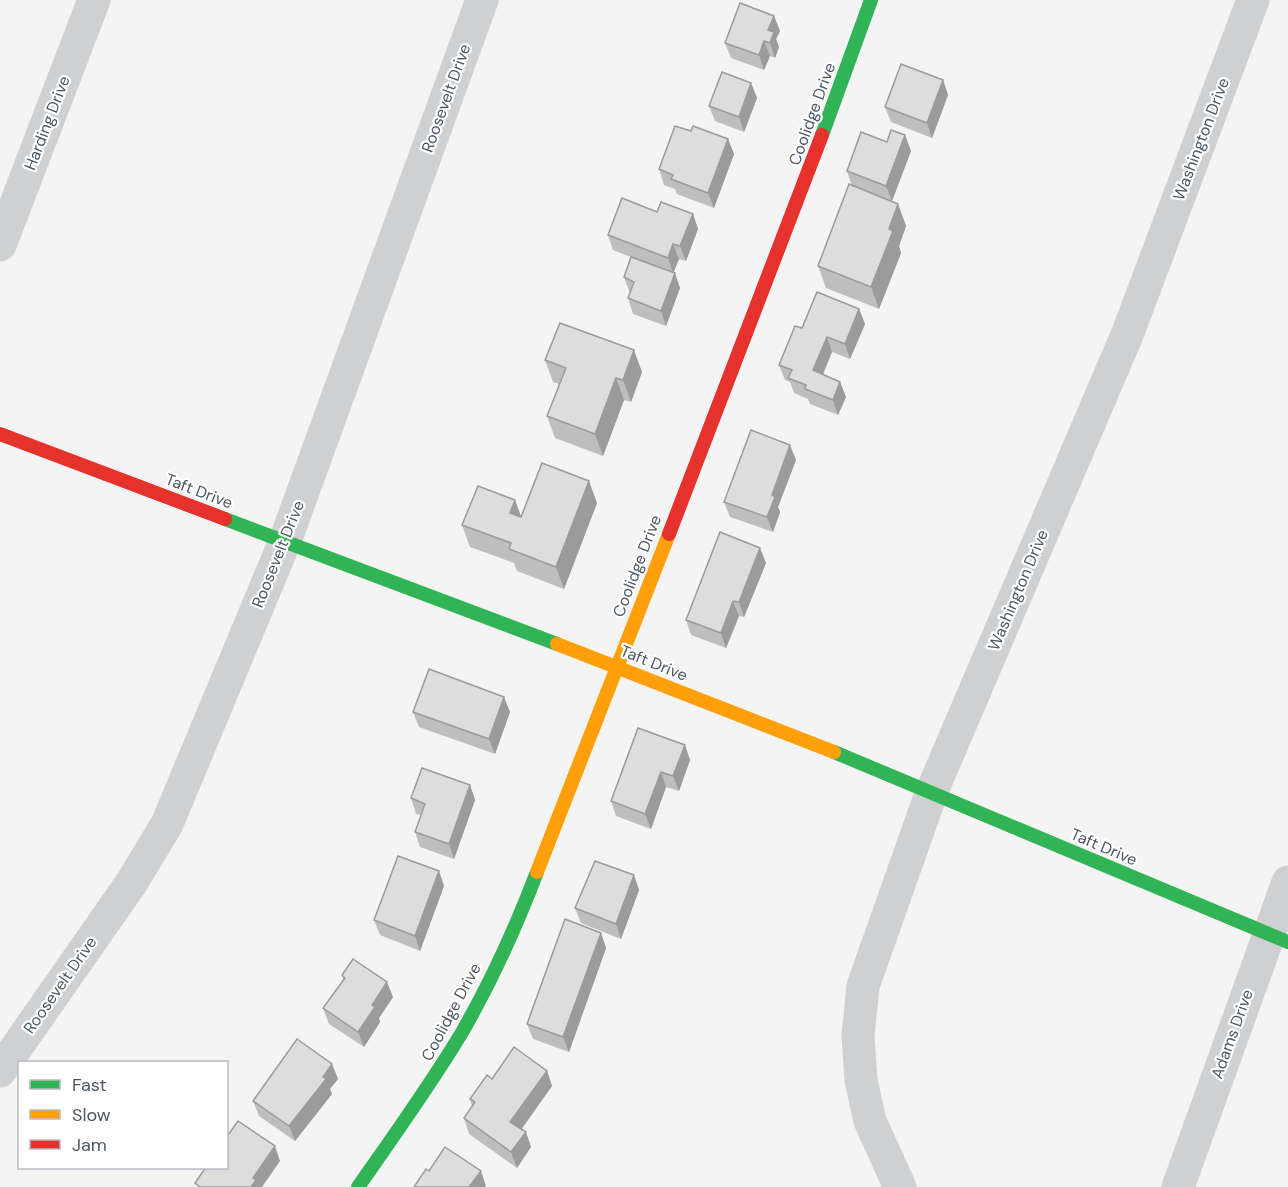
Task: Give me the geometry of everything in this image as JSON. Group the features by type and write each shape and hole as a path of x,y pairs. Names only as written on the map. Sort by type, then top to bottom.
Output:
{"street":[{"name":"Harding Drive","path":"0,245 94,0"},
{"name":"Roosevelt Drive","path":"0,1071 132,882 167,824 285,541 482,0"},
{"name":"Coolidge Drive","path":"358,1187 423,1095 462,1032 523,908 807,178 871,0"},
{"name":"Washington Drive","path":"900,1187 870,1121 861,1080 858,1036 863,986 932,791 1127,335 1253,0"},
{"name":"Taft Drive","path":"0,434 616,666 932,791 1278,938"},
{"name":"Adams Drive","path":"1178,1187 1278,938 1288,882"}],"building":[{"path":"740,3 774,16 768,30 774,32 770,43 764,41 759,55 725,43"},
{"path":"901,64 943,80 927,123 885,107"},
{"path":"722,72 751,83 739,117 709,106"},
{"path":"675,126 691,131 693,126 728,139 708,193 671,179 673,175 659,169"},
{"path":"891,130 905,135 886,186 847,171 861,132 887,142"},
{"path":"849,184 898,204 889,229 893,231 871,287 818,266"},
{"path":"622,198 657,212 661,202 693,214 680,246 673,244 668,258 608,235"},
{"path":"631,257 675,273 661,311 628,298 634,282 624,277"},
{"path":"817,292 859,309 845,344 827,337 813,370 840,382 833,400 805,389 806,385 788,378 792,370 779,365 795,326 802,328"},
{"path":"560,323 634,350 623,380 616,378 595,434 547,416 566,368 545,360"},
{"path":"751,430 790,445 772,495 775,497 767,517 724,502"},
{"path":"542,463 589,481 556,567 509,549 511,543 462,525 478,486 515,500 510,513 521,517"},
{"path":"720,532 760,548 739,602 733,601 721,633 686,620"},
{"path":"429,669 504,697 489,739 413,712"},
{"path":"638,728 685,745 673,776 661,772 645,814 611,801"},
{"path":"422,768 470,785 449,844 415,832 425,804 411,798"},
{"path":"398,856 439,871 415,936 374,920"},
{"path":"595,861 634,875 616,924 575,908"},
{"path":"565,919 601,933 563,1037 527,1024"},
{"path":"353,959 387,982 372,1005 375,1007 358,1032 323,1008 345,978 342,975"},
{"path":"297,1039 332,1064 323,1077 326,1079 289,1126 253,1101"},
{"path":"514,1047 547,1071 510,1122 526,1132 511,1152 464,1118 475,1102 470,1099 487,1075 492,1079"},
{"path":"238,1121 275,1146 253,1178 256,1180 251,1187 200,1187 195,1183 205,1169 228,1169 228,1135"},
{"path":"445,1147 481,1171 469,1187 414,1187 426,1169 429,1171"}],"traffic: fast":[{"path":"822,135 871,0"},
{"path":"225,519 557,644"},
{"path":"834,752 1288,942"},
{"path":"358,1187 424,1093 461,1034 502,955 537,872"}],"traffic: slow":[{"path":"537,872 669,534"},
{"path":"557,644 834,752"}],"traffic: jam":[{"path":"669,534 822,135"},
{"path":"0,434 225,519"}]}
